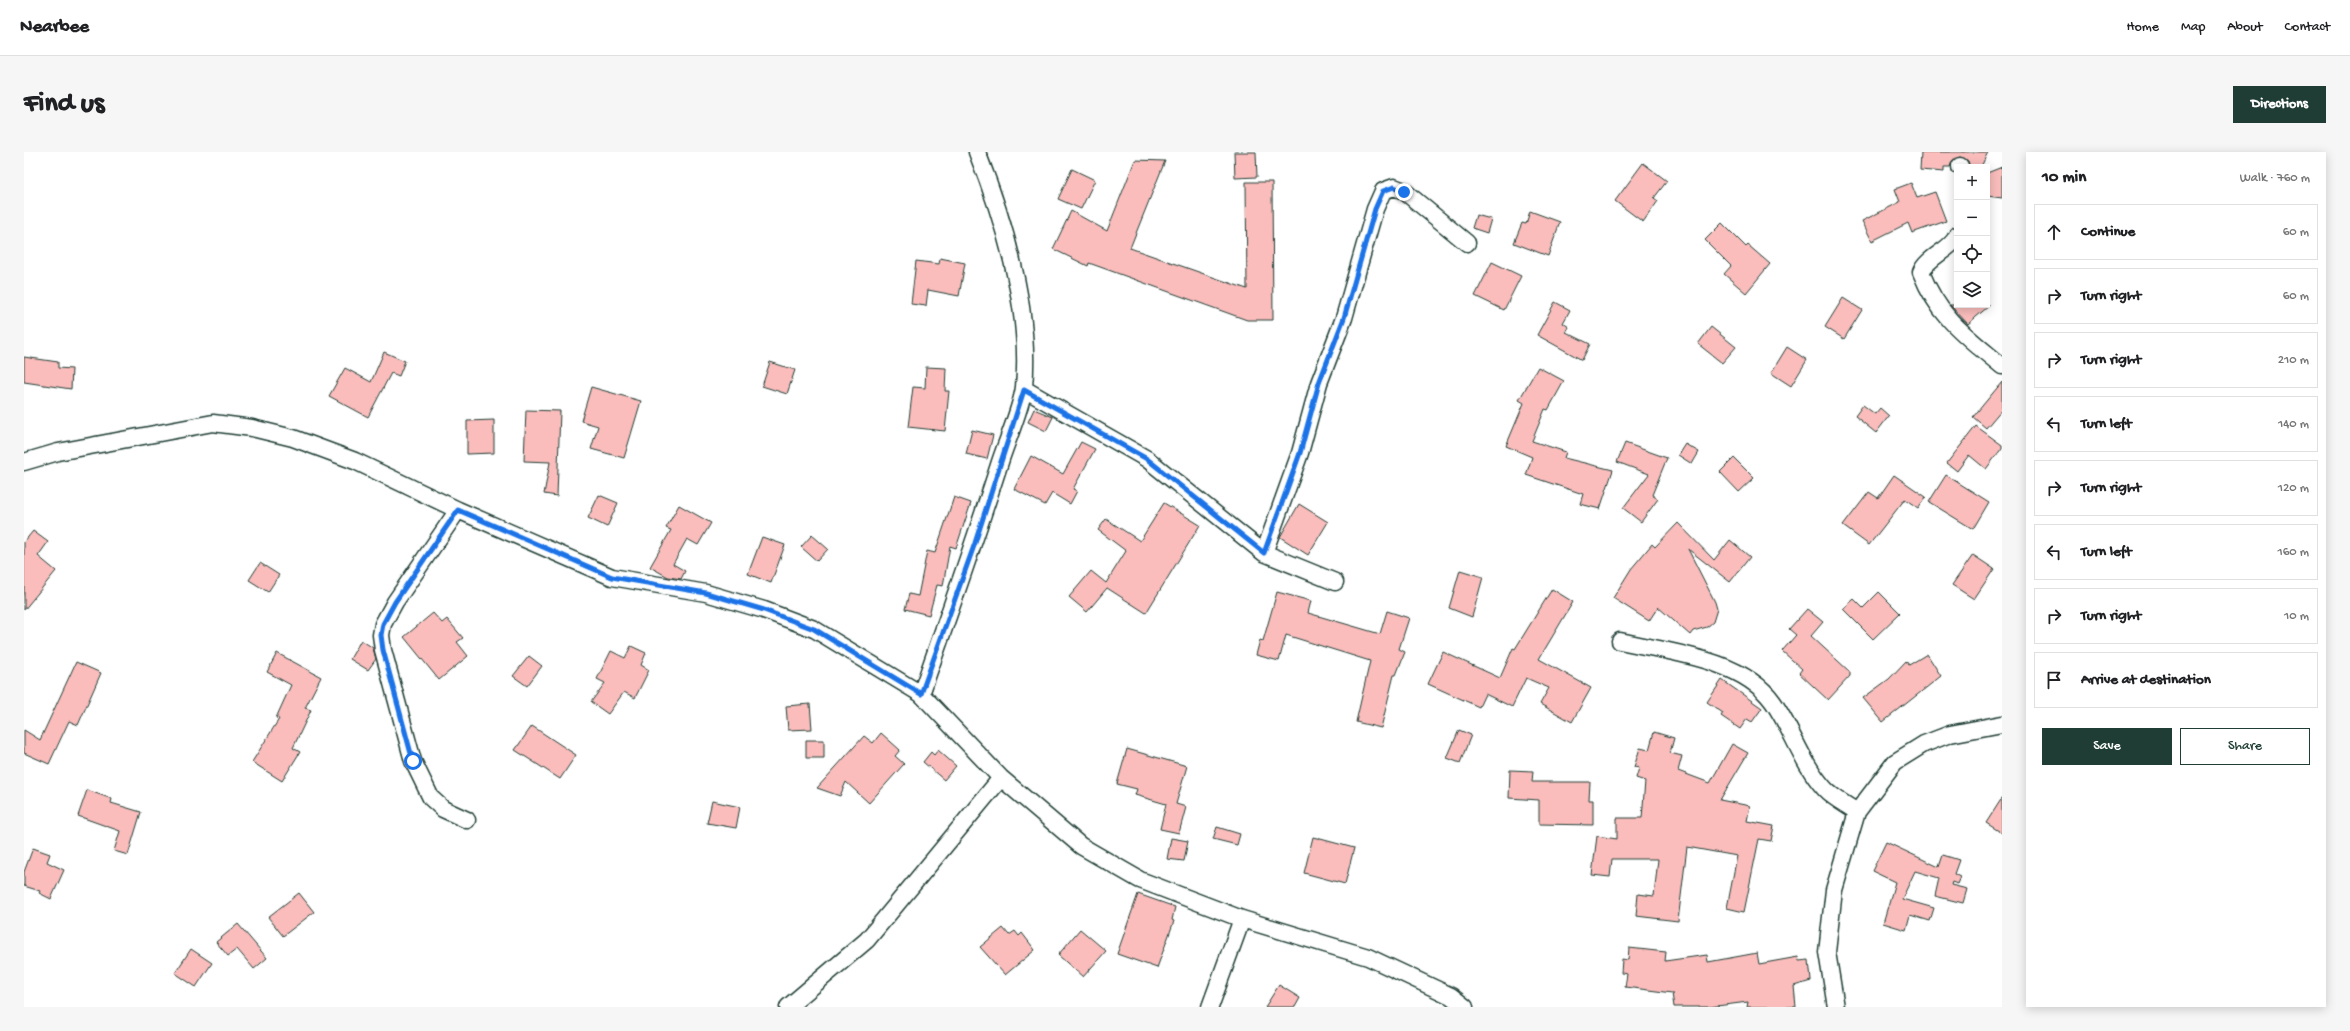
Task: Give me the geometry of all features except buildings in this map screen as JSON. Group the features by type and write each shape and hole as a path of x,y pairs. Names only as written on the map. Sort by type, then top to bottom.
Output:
{"street":[{"path":"921,694 975,543 1024,390 1026,345 1013,268 993,193 977,152"},
{"path":"1264,553 1300,453 1319,383 1344,318 1375,209 1383,191 1394,187 1404,192 1467,243"},
{"path":"1957,236 1954,242 1936,254 1924,266 1921,272 1930,295 1951,323 2002,366"},
{"path":"1024,390 1147,459 1264,553 1335,582"},
{"path":"24,462 58,452 213,423 252,428 293,438 356,461 458,510 612,577 706,593 764,610 814,629 921,694 1001,778 1081,846 1140,880 1242,919 1368,957 1451,996 1465,1007"},
{"path":"458,510 395,602 383,624 381,635 383,650 413,761 431,798 443,809 467,820"},
{"path":"1620,641 1722,665 1752,682 1773,702 1807,762 1825,789 1857,812"},
{"path":"1836,1007 1827,952 1834,890 1857,812 1895,762 1924,744 1950,734 2002,724"},
{"path":"788,1007 866,940 1001,778"},
{"path":"1210,1007 1242,919"}],"route":[{"path":"413,761 401,711 383,650 381,635 383,624 395,602 458,510 564,558 612,577 667,588 706,593 764,610 814,629 921,694 975,543 1024,390 1147,459 1264,553 1300,453 1319,383 1344,318 1375,209 1383,191 1394,187 1404,192"}]}
